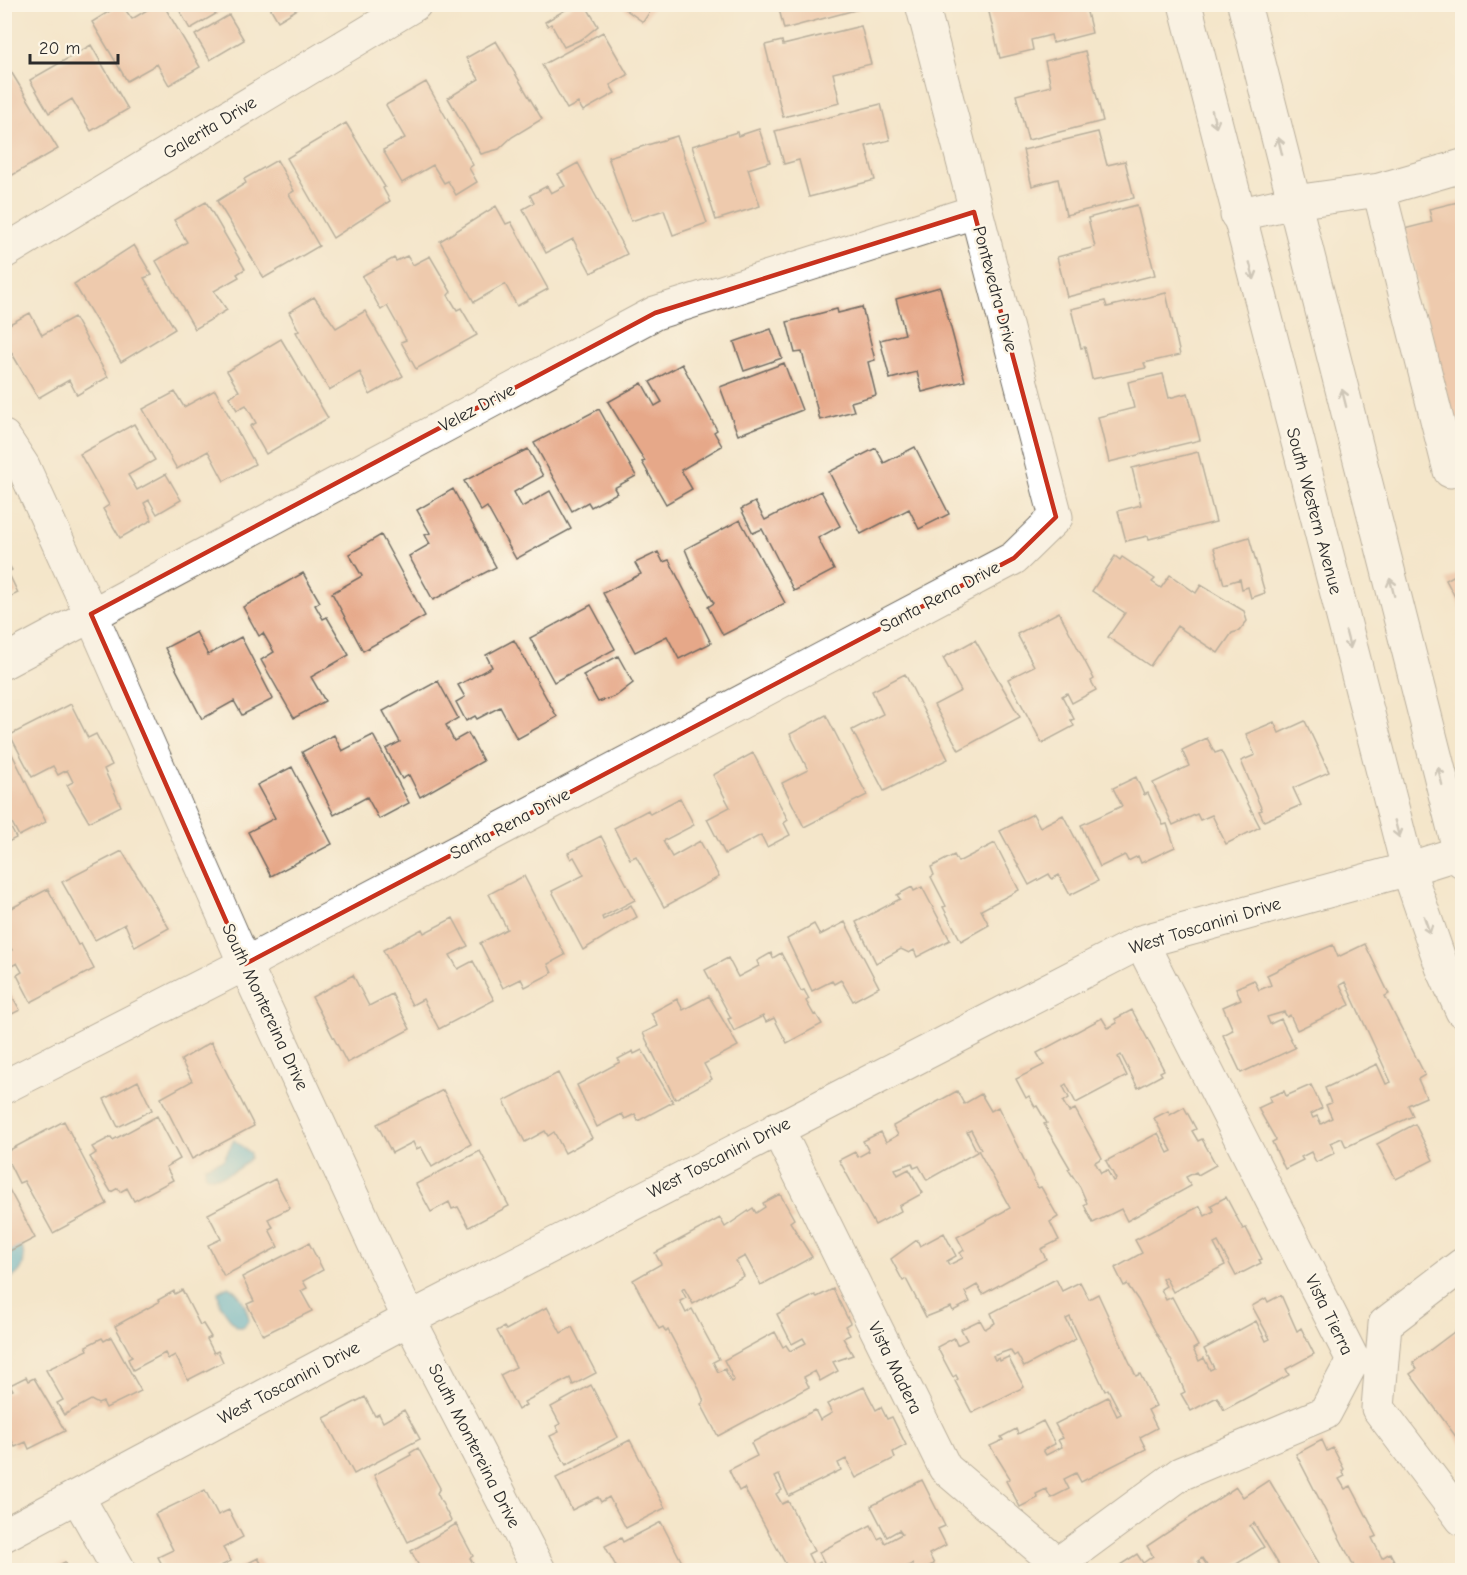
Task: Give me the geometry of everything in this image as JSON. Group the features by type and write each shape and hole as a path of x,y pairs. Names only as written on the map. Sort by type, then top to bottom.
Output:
{"street":[{"name":"Galerita Drive","path":"4,252 415,4"},
{"name":"Pontevedra Drive","path":"922,4 974,212 1056,517 1014,558"},
{"name":"South Western Avenue","path":"1185,4 1408,869 1442,968 1462,1011"},
{"path":"1244,4 1462,855"},
{"path":"1238,215 1294,202 1379,190 1462,166"},
{"path":"1379,190 1450,471 1462,469"},
{"name":"Velez Drive","path":"4,662 655,313 974,212"},
{"name":"South Montereina Drive","path":"4,437 23,466 91,614 245,964 409,1319 539,1570"},
{"name":"Santa Rena Drive","path":"4,1087 245,964 1014,558"},
{"name":"West Toscanini Drive","path":"4,1535 409,1319 1141,942 1462,855"},
{"name":"Vista Tierra","path":"1060,1567 1180,1474 1325,1413 1353,1360 1141,942"},
{"name":"Vista Madera","path":"777,1128 945,1468 1060,1567"},
{"path":"1462,1264 1385,1324 1378,1408 1462,1519"},
{"path":"77,1496 119,1570"}],"highlighted area":[{"path":"974,212 1056,517 1014,558 245,964 91,614 655,313"}],"water":[{"path":"234,1140 250,1153 250,1158 226,1175 209,1177 205,1174 205,1166 223,1160"},
{"path":"21,1243 24,1262 16,1275 5,1281 4,1259 10,1257 11,1250"},
{"path":"228,1286 239,1296 246,1309 249,1319 244,1327 236,1327 220,1305 218,1292"}],"building":[{"path":"121,4 132,19 157,4 163,4 200,67 169,85 157,64 127,81 92,22"},
{"path":"176,4 233,4 190,29"},
{"path":"268,4 306,4 278,21"},
{"path":"575,4 585,4 598,26 582,39 564,47 551,24 548,26 545,22"},
{"path":"618,4 655,4 643,22"},
{"path":"987,4 1085,4 1092,33 1053,43 1051,35 1031,40 1033,50 1000,58"},
{"path":"778,5 858,5 859,9 784,29"},
{"path":"229,15 244,40 210,60 195,35"},
{"path":"861,26 871,64 833,73 840,103 783,117 765,45 782,41 783,45"},
{"path":"603,32 628,75 610,85 615,93 583,111 578,103 567,109 542,65"},
{"path":"496,41 542,119 512,137 499,149 481,154 448,98 479,79 466,58"},
{"path":"91,45 128,109 91,131 72,99 49,113 30,80"},
{"path":"1085,51 1103,121 1028,140 1016,95 1051,86 1045,61"},
{"path":"10,70 58,149 4,180 4,73"},
{"path":"426,82 473,165 469,168 477,182 456,195 448,181 444,183 433,165 402,183 383,150 405,138 386,105"},
{"path":"881,104 890,140 866,146 875,180 809,197 799,160 784,164 775,131"},
{"path":"346,123 385,187 383,188 390,201 333,238 287,158"},
{"path":"759,129 770,162 748,169 760,206 716,220 692,146 737,132 738,136"},
{"path":"1098,132 1107,165 1125,161 1134,198 1066,215 1058,179 1032,186 1023,150"},
{"path":"677,136 707,223 673,235 664,210 631,221 608,157"},
{"path":"277,160 294,191 289,194 319,246 264,278 217,201 246,183 244,179"},
{"path":"578,163 627,254 591,273 573,239 546,253 523,209 534,203 530,195 547,186 551,193 565,186 558,174"},
{"path":"1462,201 1462,446 1460,447 1404,229 1432,222 1429,209"},
{"path":"206,202 245,269 237,274 239,277 214,291 227,310 195,329 156,261 187,242 174,220"},
{"path":"1137,205 1155,275 1067,297 1057,257 1095,247 1088,218"},
{"path":"496,206 506,224 511,222 548,289 517,306 505,284 474,302 440,241"},
{"path":"134,245 152,275 144,278 175,329 121,362 74,284"},
{"path":"407,256 413,265 430,256 451,292 448,295 457,310 461,308 477,335 416,369 401,342 406,340 387,306 381,310 362,276 394,258 396,261"},
{"path":"940,287 965,381 922,392 917,372 890,379 880,340 905,334 896,299"},
{"path":"1166,293 1180,355 1144,363 1146,368 1092,379 1085,347 1081,348 1071,309 1105,301 1107,307"},
{"path":"314,297 336,328 365,311 403,376 370,395 360,372 329,390 296,332 299,331 289,312"},
{"path":"862,307 875,360 868,362 876,395 851,402 854,411 820,420 802,352 795,353 787,322 837,309 838,313"},
{"path":"30,313 42,335 74,317 108,377 77,395 69,380 38,398 4,340 4,327"},
{"path":"771,329 782,358 744,371 734,342"},
{"path":"281,339 328,418 266,454 250,426 256,423 246,405 237,410 229,397 239,391 227,371"},
{"path":"784,363 802,410 738,435 720,387"},
{"path":"682,364 717,430 714,432 722,446 681,470 692,489 666,504 642,462 645,461 608,402 642,383 655,406 662,402 650,382"},
{"path":"1163,374 1169,398 1188,393 1200,440 1109,462 1098,417 1134,408 1128,382"},
{"path":"215,390 255,464 224,481 208,451 177,469 143,409 175,392 184,407"},
{"path":"599,409 636,476 614,488 617,493 591,507 588,502 572,511 534,443"},
{"path":"134,424 155,460 128,475 137,490 166,474 181,500 157,514 149,500 144,503 152,520 120,538 103,509 109,505 80,454"},
{"path":"915,447 949,514 919,529 909,509 861,534 829,472 876,448 884,463"},
{"path":"528,449 543,476 514,492 522,507 550,491 571,529 516,559 487,507 481,511 464,481"},
{"path":"1198,452 1216,522 1149,539 1148,536 1126,541 1118,511 1141,505 1132,468"},
{"path":"453,489 496,567 433,600 409,556 430,544 425,535 430,533 417,510"},
{"path":"821,491 840,526 818,538 834,570 794,591 762,529 753,533 741,509 755,502 765,520"},
{"path":"740,520 785,603 723,635 708,607 714,603 692,566 685,549"},
{"path":"381,535 425,616 363,651 332,593 362,576 349,554"},
{"path":"1249,537 1265,593 1251,598 1248,587 1242,589 1240,579 1224,584 1214,548"},
{"path":"658,552 663,562 669,560 711,643 679,659 667,636 635,652 603,593 641,574 635,563"},
{"path":"1115,556 1120,560 1122,557 1155,579 1152,582 1161,588 1170,575 1196,593 1201,585 1244,611 1247,621 1239,631 1232,633 1218,653 1177,626 1150,666 1108,637 1125,613 1092,591"},
{"path":"4,557 12,570 8,572 18,593 4,600"},
{"path":"1462,571 1462,610 1446,580"},
{"path":"303,573 320,602 315,605 323,619 327,617 349,655 311,677 325,701 294,718 261,660 274,652 263,633 259,636 243,607"},
{"path":"591,605 615,649 554,682 530,638"},
{"path":"1059,612 1094,679 1091,681 1096,690 1072,703 1067,693 1062,696 1074,719 1071,720 1074,726 1042,743 1008,679 1034,666 1017,634"},
{"path":"196,632 208,655 241,637 273,699 242,715 234,701 202,719 165,648"},
{"path":"514,640 557,717 517,739 500,707 477,719 475,716 466,721 456,702 465,697 458,685 492,667 486,655"},
{"path":"975,640 1020,717 959,750 934,705 961,691 943,658"},
{"path":"618,656 633,683 616,696 598,702 583,675"},
{"path":"905,674 948,759 884,791 852,730 883,714 872,691"},
{"path":"438,681 458,718 446,725 454,741 468,733 483,761 420,797 409,775 402,779 386,749 400,742 383,711"},
{"path":"71,704 88,738 96,734 112,765 104,769 121,806 89,822 67,785 73,782 67,770 58,775 53,766 32,777 10,735"},
{"path":"826,715 867,795 804,827 782,783 808,770 790,734"},
{"path":"1305,721 1329,772 1293,788 1301,805 1264,821 1259,811 1262,810 1241,761 1255,755 1246,734 1274,722 1279,733"},
{"path":"334,735 342,751 373,735 409,803 379,819 367,797 334,815 302,752"},
{"path":"4,738 46,822 19,836 11,821 8,822 16,838 4,844"},
{"path":"1207,738 1215,753 1221,751 1260,827 1226,844 1212,815 1200,820 1197,814 1173,825 1153,783 1189,766 1182,750"},
{"path":"753,753 788,820 784,823 790,835 767,847 761,835 725,854 707,819 730,807 713,775"},
{"path":"292,767 332,844 271,876 248,832 275,818 257,785"},
{"path":"1136,777 1144,795 1148,793 1163,825 1167,824 1175,847 1141,863 1138,856 1128,861 1125,855 1100,867 1081,825 1122,806 1113,788"},
{"path":"680,798 694,825 663,841 672,857 700,841 719,877 664,907 636,856 630,859 614,828 648,810 650,814"},
{"path":"1033,814 1040,827 1063,815 1098,881 1070,895 1059,875 1052,879 1049,874 1029,885 1000,831"},
{"path":"601,836 635,900 602,917 603,920 631,905 637,917 583,950 552,891 584,875 574,857 571,859 568,853"},
{"path":"995,843 1019,890 981,910 989,925 961,941 943,907 946,906 931,877 934,875 931,867 954,855 958,862"},
{"path":"122,851 169,928 135,947 125,924 95,940 62,882"},
{"path":"524,876 565,955 548,964 552,973 525,987 521,979 503,988 480,943 507,929 489,894"},
{"path":"912,887 914,891 922,887 950,940 917,957 914,950 909,953 901,949 876,963 856,922 900,899 897,895"},
{"path":"48,889 78,945 81,944 94,969 31,1002 17,975 22,972 17,963 10,967 4,957 4,954 12,950 4,936 4,912"},
{"path":"453,918 468,946 450,955 458,969 473,961 494,1000 439,1029 423,999 412,1005 383,950 422,929 424,933"},
{"path":"845,922 879,987 853,1001 841,980 834,984 832,981 812,991 787,939 814,924 820,935"},
{"path":"1365,944 1389,994 1385,996 1425,1075 1418,1079 1426,1097 1408,1105 1413,1116 1346,1147 1342,1138 1330,1143 1335,1153 1316,1162 1311,1152 1301,1157 1303,1160 1285,1169 1272,1142 1276,1140 1258,1108 1271,1102 1269,1097 1284,1091 1286,1096 1311,1085 1322,1108 1311,1114 1313,1118 1317,1116 1321,1124 1332,1118 1326,1105 1331,1103 1325,1088 1377,1064 1386,1084 1391,1082 1345,982 1340,985 1350,1005 1297,1030 1290,1015 1287,1017 1284,1012 1267,1017 1270,1024 1281,1019 1295,1048 1241,1073 1223,1035 1233,1030 1223,1007 1241,999 1236,988 1254,980 1259,990 1271,985 1267,975 1307,956 1333,945 1338,957"},
{"path":"771,953 773,958 781,953 801,991 804,990 809,999 806,1001 814,1015 816,1014 822,1024 787,1043 774,1018 766,1022 763,1016 734,1031 728,1019 731,1018 705,970 728,958 738,977 759,966 757,961"},
{"path":"353,975 369,1006 392,994 410,1029 347,1063 312,997"},
{"path":"4,982 20,1010 4,1018"},
{"path":"709,996 738,1046 704,1064 712,1079 675,1099 643,1033 658,1026 651,1013 677,999 683,1010"},
{"path":"1132,1010 1164,1070 1160,1072 1162,1075 1138,1088 1121,1055 1118,1057 1127,1076 1076,1103 1066,1084 1063,1086 1069,1098 1063,1102 1069,1112 1075,1109 1102,1158 1095,1162 1101,1173 1107,1170 1113,1181 1116,1179 1106,1161 1158,1133 1168,1153 1172,1151 1154,1118 1168,1111 1170,1115 1184,1107 1196,1129 1192,1131 1198,1141 1202,1139 1216,1165 1198,1175 1196,1172 1186,1177 1191,1186 1127,1221 1121,1209 1093,1223 1084,1205 1087,1203 1080,1187 1044,1124 1047,1123 1029,1096 1026,1098 1016,1079 1044,1065 1037,1053 1102,1018 1108,1028 1117,1023 1115,1019"},
{"path":"211,1042 254,1126 192,1159 161,1098 192,1081 181,1060"},
{"path":"642,1050 673,1102 638,1121 635,1114 625,1119 622,1114 597,1127 577,1085 620,1062 618,1059 633,1051 634,1054"},
{"path":"558,1073 592,1138 565,1153 554,1132 548,1136 545,1131 525,1142 504,1101"},
{"path":"138,1081 152,1110 118,1127 104,1099"},
{"path":"443,1090 471,1144 432,1167 421,1147 416,1149 413,1142 392,1153 377,1124"},
{"path":"957,1091 964,1104 981,1094 991,1111 998,1107 1038,1188 1041,1187 1058,1217 1050,1222 1059,1240 1041,1249 1046,1259 983,1294 977,1285 965,1292 970,1302 953,1311 951,1307 926,1317 906,1279 903,1281 891,1259 917,1240 920,1246 944,1233 956,1256 947,1261 949,1265 963,1258 960,1253 964,1250 957,1237 1010,1208 978,1150 981,1149 971,1130 967,1132 977,1152 927,1180 919,1166 914,1168 912,1163 895,1169 898,1175 909,1169 923,1193 899,1206 901,1211 875,1225 839,1160 855,1152 858,1157 869,1151 863,1141 881,1132 886,1142 898,1135 893,1126"},
{"path":"157,1116 180,1159 166,1167 173,1180 134,1201 127,1188 120,1192 118,1188 111,1192 90,1157 96,1153 92,1147 111,1137 113,1140"},
{"path":"64,1121 107,1204 53,1233 24,1181 19,1183 4,1153"},
{"path":"1415,1124 1433,1160 1396,1179 1377,1144"},
{"path":"480,1151 509,1206 469,1227 458,1207 452,1209 449,1202 431,1212 416,1184"},
{"path":"275,1179 290,1208 268,1219 273,1227 269,1229 278,1247 224,1276 208,1245 221,1239 208,1214"},
{"path":"4,1180 35,1238 4,1254"},
{"path":"780,1194 794,1219 790,1222 812,1257 761,1285 745,1256 736,1261 744,1276 693,1304 684,1288 682,1290 686,1298 680,1301 686,1313 692,1309 719,1359 713,1362 718,1372 725,1369 731,1382 734,1380 724,1360 775,1332 783,1347 786,1345 790,1351 806,1343 803,1338 792,1344 777,1314 815,1295 817,1297 833,1289 850,1323 845,1326 850,1335 843,1338 853,1355 833,1362 838,1371 820,1381 815,1371 804,1377 809,1387 718,1436 701,1404 704,1402 698,1386 668,1330 666,1332 663,1327 659,1329 633,1280 661,1264 655,1253 720,1218 725,1227 753,1208 756,1213 765,1207 763,1203"},
{"path":"1226,1197 1243,1229 1246,1228 1262,1259 1259,1260 1261,1263 1236,1276 1218,1242 1214,1244 1225,1265 1173,1292 1165,1277 1162,1279 1166,1286 1161,1289 1166,1300 1172,1297 1198,1346 1193,1349 1199,1361 1204,1358 1210,1370 1214,1368 1204,1349 1256,1321 1266,1341 1270,1339 1252,1306 1266,1298 1268,1302 1281,1295 1297,1331 1301,1328 1314,1354 1286,1369 1289,1375 1224,1410 1217,1397 1191,1411 1181,1394 1185,1392 1172,1362 1138,1300 1127,1284 1124,1286 1115,1268 1142,1253 1135,1240 1200,1206 1205,1216 1214,1211 1211,1205"},
{"path":"309,1243 323,1270 303,1281 307,1288 301,1291 312,1311 263,1335 247,1304 254,1301 242,1277"},
{"path":"1056,1279 1062,1291 1080,1282 1089,1299 1098,1294 1136,1376 1140,1374 1156,1406 1148,1410 1157,1428 1140,1437 1146,1449 1081,1482 1076,1473 1064,1479 1069,1489 1051,1498 1046,1489 1036,1494 1038,1498 1020,1507 1006,1481 1010,1478 990,1446 1003,1440 1001,1437 1016,1429 1018,1434 1043,1421 1055,1444 1043,1450 1046,1455 1062,1447 1058,1440 1063,1438 1055,1424 1108,1397 1117,1416 1121,1414 1108,1389 1105,1391 1070,1317 1066,1319 1076,1339 1024,1367 1017,1354 1014,1356 1010,1350 993,1356 995,1360 999,1358 1000,1361 1008,1357 1024,1387 972,1413 955,1381 958,1379 956,1375 953,1377 937,1347 954,1338 957,1345 967,1340 961,1329 980,1320 985,1329 995,1323 991,1313"},
{"path":"182,1290 200,1325 203,1324 211,1337 207,1339 214,1353 218,1351 223,1362 188,1380 175,1355 168,1359 165,1353 133,1370 128,1359 132,1357 115,1326 159,1302 158,1300 174,1291 175,1294"},
{"path":"547,1307 561,1333 572,1327 596,1373 573,1385 570,1378 524,1402 526,1405 518,1410 500,1375 516,1367 497,1331 504,1327 506,1330"},
{"path":"1462,1326 1462,1445 1410,1374 1417,1369 1413,1363"},
{"path":"111,1337 141,1391 106,1408 103,1402 98,1404 91,1400 64,1415 57,1403 63,1400 46,1370 88,1350 86,1346 102,1338 104,1341"},
{"path":"26,1377 28,1381 34,1378 65,1431 29,1449 26,1442 15,1447 12,1441 4,1445 4,1394 13,1390 10,1385"},
{"path":"591,1385 618,1437 566,1465 550,1436 559,1432 556,1426 560,1424 551,1407"},
{"path":"864,1387 876,1410 881,1407 887,1419 892,1417 906,1445 893,1452 895,1458 856,1478 846,1459 838,1463 841,1470 789,1496 779,1475 775,1477 782,1490 776,1494 782,1504 788,1501 814,1551 808,1554 814,1566 820,1562 824,1570 789,1570 744,1488 739,1491 729,1470 757,1456 751,1443 815,1410 820,1420 832,1413 827,1404"},
{"path":"365,1397 375,1416 379,1414 383,1422 404,1410 420,1439 354,1474 324,1418"},
{"path":"630,1440 665,1508 626,1528 609,1497 601,1502 598,1497 572,1510 556,1478"},
{"path":"1322,1440 1327,1451 1333,1448 1344,1469 1342,1471 1345,1476 1339,1479 1345,1489 1351,1486 1377,1536 1372,1538 1382,1558 1390,1553 1399,1570 1356,1570 1296,1454"},
{"path":"418,1448 440,1488 437,1493 451,1521 408,1542 374,1475 411,1455 410,1453"},
{"path":"922,1480 945,1526 938,1529 946,1545 929,1554 934,1564 921,1570 915,1570 912,1564 899,1570 828,1570 819,1552 871,1525 878,1539 882,1537 885,1543 902,1534 899,1530 887,1537 871,1506"},
{"path":"1269,1480 1323,1570 1282,1570 1254,1523 1250,1526 1264,1547 1227,1570 1210,1570 1202,1558 1198,1561 1204,1570 1123,1570 1120,1565 1137,1554 1143,1563 1153,1556 1147,1546 1236,1487 1243,1497"},
{"path":"205,1490 218,1515 229,1510 243,1537 223,1548 231,1561 213,1570 165,1570 158,1557 173,1550 155,1514"},
{"path":"661,1522 686,1570 618,1570 605,1546 621,1538 623,1542"},
{"path":"456,1524 473,1556 470,1558 476,1569 421,1570 411,1551"},
{"path":"258,1558 265,1570 235,1570"},
{"path":"65,1562 70,1570 48,1570"}]}
